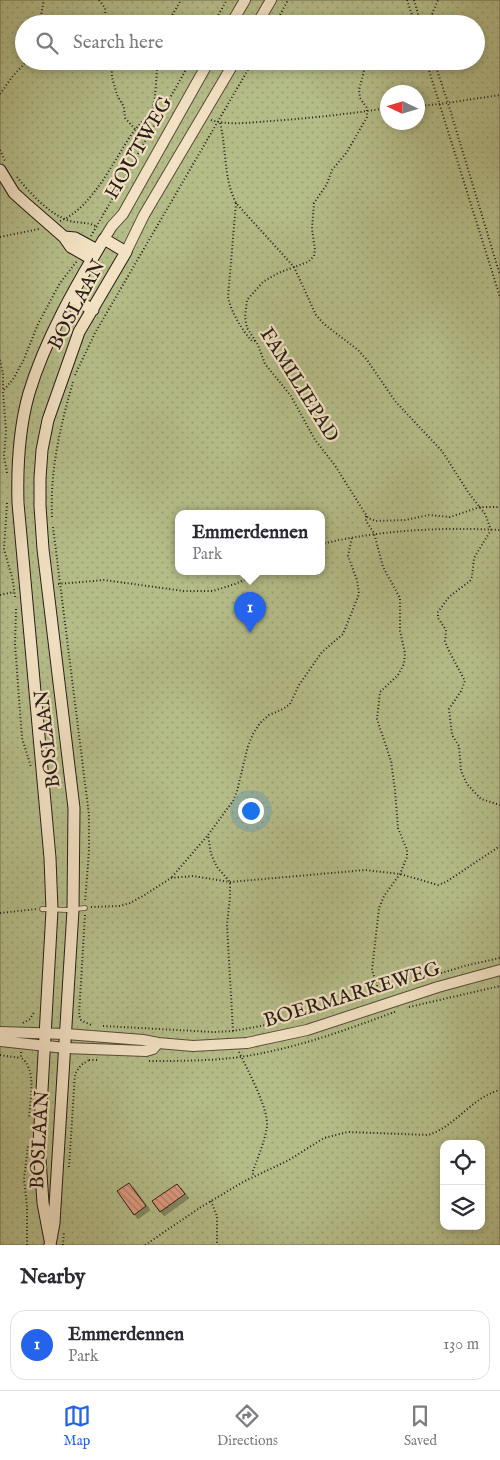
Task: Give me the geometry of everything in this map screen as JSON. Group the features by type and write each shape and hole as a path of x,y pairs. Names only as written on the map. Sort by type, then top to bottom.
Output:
{"main road":[{"name":"BOSLAAN","path":"5,169 14,193 49,226 64,237 71,247 81,253 95,255"},
{"path":"106,236 128,249"},
{"name":"HOUTWEG","path":"95,255 106,236"},
{"name":"BOSLAAN","path":"64,237 75,238 95,255"},
{"name":"BOSLAAN","path":"50,1243 54,1223 73,910 74,808 43,549 40,478 48,420 73,346 79,332 128,249"},
{"name":"BOSLAAN","path":"50,1243 43,1204 39,1144 50,858 19,512 18,467 29,394 41,362 71,297 95,255"},
{"path":"71,297 93,310"}],"street":[{"path":"236,15 244,0"},
{"path":"262,15 271,0"},
{"name":"HOUTWEG","path":"106,236 124,214 204,70"},
{"name":"HOUTWEG","path":"128,249 144,215 230,70"},
{"name":"BOERMARKEWEG","path":"0,1041 44,1033 66,1034 91,1031 158,1044 193,1046 247,1043 307,1030 498,970"},
{"name":"BOERMARKEWEG","path":"0,1032 43,1046 64,1048 146,1050 158,1044"}],"lane":[{"path":"47,909 73,910 85,908"}],"path":[{"path":"41,15 44,0"},
{"path":"99,0 105,8 105,15"},
{"path":"172,15 181,0"},
{"path":"218,15 227,0"},
{"path":"280,15 288,0"},
{"path":"407,0 411,15"},
{"path":"414,0 419,15"},
{"path":"431,15 438,0"},
{"path":"0,94 18,70"},
{"path":"112,70 117,95 124,108 125,118 135,129"},
{"path":"0,237 49,226 65,219 86,202 135,129 153,106 157,70"},
{"name":"HOUTWEG","path":"97,226 186,70"},
{"path":"142,252 219,123 248,70"},
{"path":"365,70 359,90 360,98 368,111"},
{"path":"429,70 500,297"},
{"path":"437,70 500,275"},
{"path":"425,105 500,95"},
{"path":"219,123 322,117 380,109"},
{"name":"FAMILIEPAD","path":"368,111 367,118 347,152 332,170 327,184 314,203 312,230 314,256 308,262 268,278 255,289 247,300 245,310 249,333 256,341 266,364 291,396 315,440 334,464 366,516 366,521 374,533 383,567 400,598 400,631 405,653 404,664 398,675 380,692 377,719 391,760 396,790 398,828 406,850 407,857 400,874"},
{"path":"219,123 224,145 226,176 236,203 294,267 316,315 324,324 358,350 391,396 442,451 489,522 491,530 474,558 472,577 450,597 438,612 438,618 446,630 445,641 448,649 465,681 462,691 449,709 452,735 459,746 461,771 467,784 481,799 500,805"},
{"path":"0,150 5,169"},
{"name":"BOSLAAN","path":"16,176 31,193 65,219 78,223 90,223 97,226 106,236"},
{"path":"236,203 228,297 230,305 242,327 252,341 256,341"},
{"name":"BOSLAAN","path":"74,378 95,333 142,252 128,249"},
{"name":"BOSLAAN","path":"3,391 14,378 38,324 60,283 71,270 81,253"},
{"path":"0,360 3,374 6,431 4,456 7,474"},
{"name":"BOSLAAN","path":"7,497 4,549 15,592 17,611 15,645 22,738 32,772"},
{"path":"366,516 376,521 405,520 429,516 450,517 480,507 500,507"},
{"path":"325,543 374,533 421,529 500,530"},
{"path":"85,908 120,906 130,903 171,878 208,835 233,801 248,746 257,728 269,715 290,704 299,685 322,652 343,634 359,594 357,580 348,556 352,537"},
{"path":"59,584 104,580 184,591 213,591 254,575"},
{"path":"0,595 15,592"},
{"path":"208,835 211,854 217,867 230,882 227,932 233,1031"},
{"path":"171,878 193,876 230,882 365,870 400,874 431,883 442,884 500,846"},
{"path":"379,992 372,970 377,920 384,896 400,874"},
{"path":"0,913 47,909"},
{"path":"101,1026 214,1032 233,1031 288,1021 464,966 500,958"},
{"name":"BOSLAAN","path":"29,1118 31,1072 28,1063 21,1058 23,1023 33,1016 37,1005"},
{"name":"BOSLAAN","path":"68,1170 75,1074 81,1065 89,1060 90,1049"},
{"path":"0,1055 21,1058"},
{"path":"241,1057 262,1102 267,1121 267,1128 252,1177"},
{"path":"145,1245 211,1201 252,1177 289,1160 319,1140 341,1133 356,1132 428,1135 435,1132 484,1095 500,1090"},
{"name":"BOSLAAN","path":"27,1245 27,1207 24,1179 28,1142"},
{"path":"211,1201 217,1216 217,1245"},
{"path":"63,1245 64,1225"}],"green space":[{"path":"0,0 500,0 500,1245 0,1245"}],"building":[{"path":"129,1183 146,1206 134,1215 117,1191"},
{"path":"177,1184 185,1194 160,1212 152,1201"}],"place":[{"name":"Emmerdennen","path":"250,633"}]}
